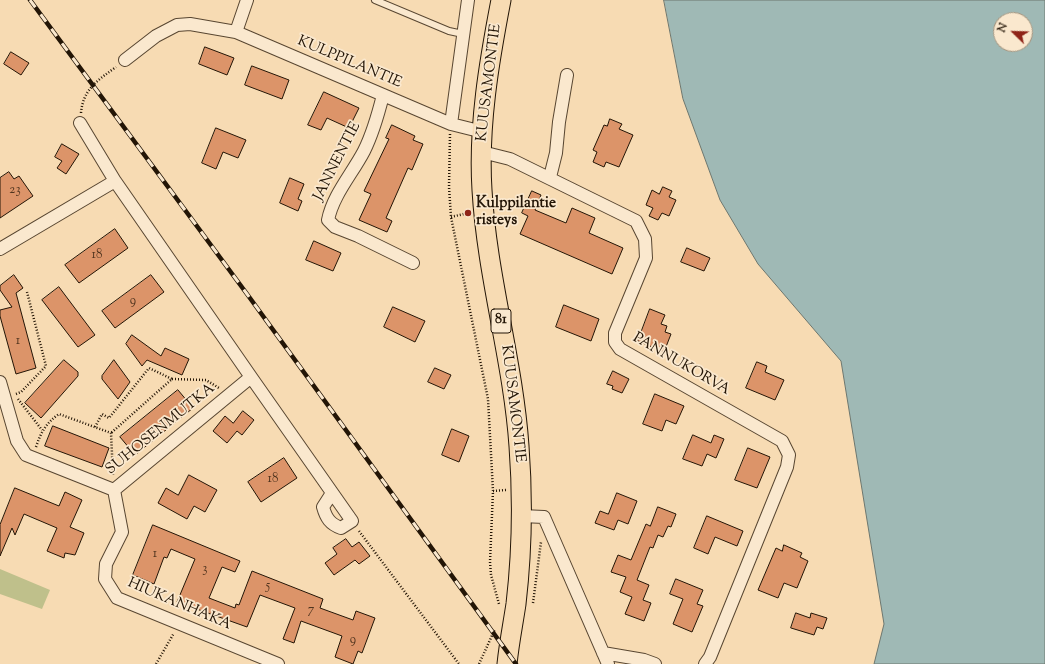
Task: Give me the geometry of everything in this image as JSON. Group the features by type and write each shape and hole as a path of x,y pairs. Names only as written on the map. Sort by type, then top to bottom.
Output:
{"main road":[{"name":"KUUSAMONTIE","path":"501,0 490,61 483,132 482,190 488,248 514,395 519,446 522,516 516,604 507,664"},
{"name":"KUUSAMONTIE","path":"502,664 509,643"}],"street":[{"path":"236,32 247,0"},
{"path":"450,124 468,0"},
{"name":"KULPPILANTIE","path":"125,60 156,36 177,25 190,24 236,32 450,124 483,132"},
{"path":"550,178 556,153 558,122 567,75"},
{"name":"JANNENTIE","path":"383,95 376,123 363,152 331,208 328,220 335,227 358,236 413,263"},
{"path":"80,123 115,181 352,521 341,528 333,525 325,516 323,507 332,493"},
{"name":"PANNUKORVA","path":"482,152 510,159 636,221 645,239 646,258 615,333 615,342 620,349 782,441 789,454 788,467 710,657 705,664"},
{"path":"0,249 115,181"},
{"name":"SUHOSENMUTKA","path":"0,382 10,396 17,442 26,455 114,490 251,377"},
{"name":"HIUKANHAKA","path":"114,490 122,532 106,564 106,579 117,598 271,663"},
{"path":"522,516 544,516 606,659 644,660 656,664"}],"lane":[{"path":"375,0 449,30 463,34"}],"path":[{"path":"80,123 84,96 93,83 125,60"},
{"path":"450,124 449,187 451,217 488,399 493,491 490,562 491,575 499,603 499,609"},
{"path":"451,217 468,213"},
{"path":"27,292 46,366 21,392 10,396 42,430"},
{"path":"95,427 102,414 110,418 149,368 172,379 206,380 217,386 228,397"},
{"path":"111,433 172,379"},
{"path":"32,457 42,430 48,422 59,414 111,433"},
{"path":"111,433 114,490"},
{"path":"493,491 511,490"},
{"path":"352,521 459,664"},
{"path":"156,664 180,624"},
{"path":"479,664 495,628"}],"green space":[{"path":"0,569 50,590 42,609 0,594"}],"water":[{"path":"664,0 1045,0 1045,664 874,664 884,624 841,361 758,264 720,200 683,99"}],"building":[{"path":"205,47 234,58 227,75 199,64"},
{"path":"11,52 29,63 21,75 4,64"},
{"path":"252,66 289,80 282,99 245,85"},
{"path":"324,92 359,108 349,128 327,118 321,130 308,125"},
{"path":"610,119 622,124 619,129 633,135 619,167 606,162 604,167 593,162 597,152 593,150 604,125 607,126"},
{"path":"392,125 415,136 413,140 423,144 412,170 408,168 386,218 392,221 387,232 359,220 371,194 364,191 389,139 386,138"},
{"path":"216,128 246,140 238,158 223,152 216,169 202,163"},
{"path":"62,144 79,154 66,174 57,168 62,161 55,157"},
{"path":"9,172 14,179 19,176 33,196 0,218 0,178"},
{"path":"290,178 304,184 298,199 302,201 298,211 280,203"},
{"path":"663,187 672,191 669,197 676,200 669,216 662,213 658,220 649,216 653,208 646,205 652,190 659,194"},
{"path":"532,191 541,195 535,210 566,223 572,208 595,218 589,233 623,248 612,274 520,234 528,216 522,213"},
{"path":"115,229 128,248 79,283 65,265"},
{"path":"314,241 341,253 333,271 306,260"},
{"path":"687,248 710,258 704,271 681,262"},
{"path":"14,275 23,288 16,293 36,368 16,374 0,316 0,310 12,307 0,290 0,286"},
{"path":"151,275 164,292 115,328 102,311"},
{"path":"59,287 95,335 78,347 42,300"},
{"path":"564,305 599,319 591,341 556,327"},
{"path":"393,307 425,321 415,342 384,327"},
{"path":"650,309 665,315 661,324 667,326 665,332 671,334 664,352 638,341"},
{"path":"132,335 161,356 165,348 189,359 182,375 147,360 142,366 126,344"},
{"path":"64,360 78,372 78,376 41,418 25,403"},
{"path":"114,360 130,382 118,399 102,379 102,376"},
{"path":"757,362 767,366 765,372 784,380 775,400 746,388"},
{"path":"435,368 451,375 444,389 428,382"},
{"path":"613,371 629,379 622,393 612,389 613,386 607,384"},
{"path":"178,390 193,408 135,455 120,437"},
{"path":"655,394 684,406 676,424 666,420 662,431 643,424"},
{"path":"243,411 254,420 242,435 237,431 227,443 213,431 225,416 233,423"},
{"path":"53,426 109,448 102,467 45,446"},
{"path":"452,429 469,436 459,462 442,455"},
{"path":"693,435 711,443 714,435 724,439 716,458 707,454 702,466 683,459"},
{"path":"748,448 770,457 757,488 735,480"},
{"path":"284,458 297,478 261,502 248,482"},
{"path":"189,475 217,490 205,512 194,506 187,519 158,503 166,488 178,495"},
{"path":"15,488 59,506 65,492 82,500 70,527 84,533 75,555 65,553 64,558 47,551 57,528 24,514 15,535 12,528 0,556 0,525"},
{"path":"617,493 637,501 628,524 618,520 614,530 595,523 600,511 608,514"},
{"path":"658,507 676,514 671,527 668,526 663,537 658,535 653,548 650,547 637,580 649,585 643,600 651,603 644,621 625,614 632,597 620,592 626,577 611,572 618,555 631,560 646,524 650,526"},
{"path":"707,516 743,531 737,546 715,537 708,554 694,548"},
{"path":"153,525 240,561 235,572 222,567 209,598 235,608 236,604 239,605 252,571 323,599 320,608 353,620 356,611 375,618 362,653 358,651 353,664 335,657 342,636 301,621 294,643 283,639 295,608 260,595 247,627 177,602 195,559 171,549 167,558 164,557 154,584 133,575"},
{"path":"346,539 352,547 359,542 370,556 359,564 355,560 334,575 325,563 337,554 333,548"},
{"path":"784,545 802,553 800,557 808,561 797,588 784,583 778,598 758,590 776,548 782,551"},
{"path":"676,579 703,590 697,604 703,606 692,632 673,624 683,599 670,594"},
{"path":"796,613 810,618 811,613 827,618 823,629 817,627 814,635 791,628"}],"railway":[{"path":"30,0 247,294 516,664"}],"place":[{"name":"Kulppilantie risteys","path":"468,213"}]}
